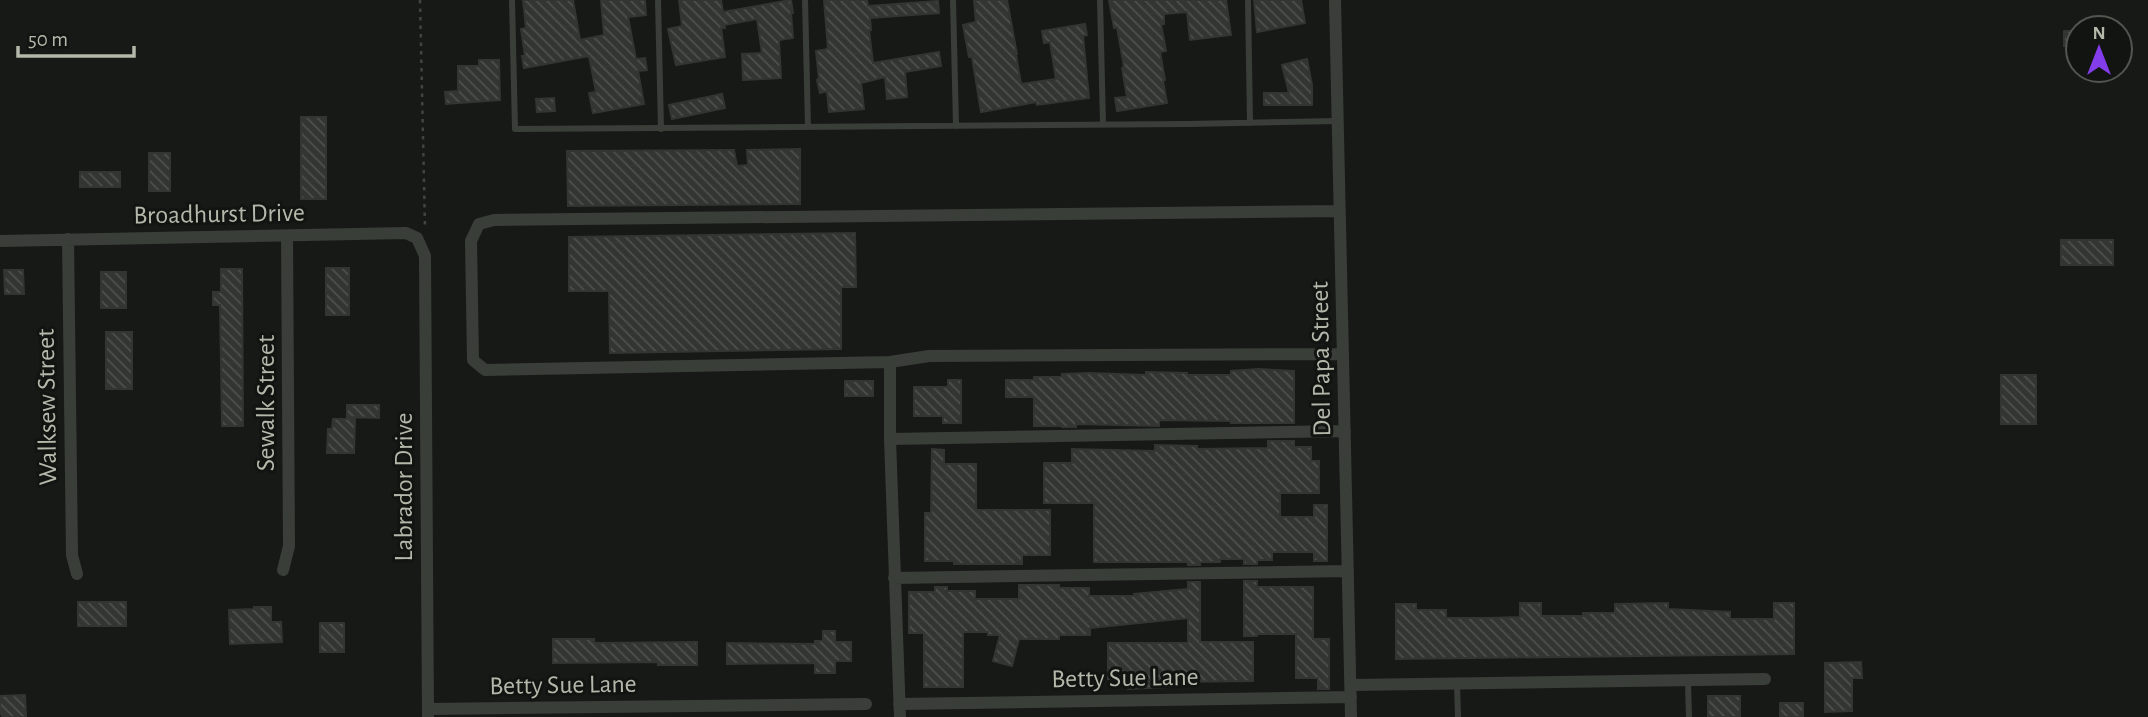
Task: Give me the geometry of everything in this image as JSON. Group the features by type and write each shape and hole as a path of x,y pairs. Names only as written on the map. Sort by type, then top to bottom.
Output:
{"street":[{"name":"Del Papa Street","path":"1335,0 1351,717"},
{"path":"1339,211 494,220 479,225 471,241 473,360 485,370 890,362 929,356 1343,354"},
{"name":"Broadhurst Drive","path":"0,240 406,233 418,238 425,256"},
{"name":"Sewalk Street","path":"283,570 289,546 287,236"},
{"name":"Walksew Street","path":"68,239 72,555 77,574"},
{"name":"Labrador Drive","path":"425,256 428,713"},
{"path":"890,362 890,439 900,711"},
{"path":"890,439 1345,431"},
{"path":"894,578 1348,571"},
{"name":"Betty Sue Lane","path":"900,711 1457,684 1765,679"},
{"name":"Betty Sue Lane","path":"428,713 866,704"}],"lane":[{"path":"512,0 515,130 1337,121"},
{"path":"658,0 661,130"},
{"path":"806,0 808,127"},
{"path":"953,0 956,126"},
{"path":"1100,0 1103,124"},
{"path":"1248,0 1250,123"},
{"path":"1688,682 1689,717"},
{"path":"1457,684 1458,717"}],"path":[{"path":"420,0 425,231"}],"building":[{"path":"523,0 573,0 580,40 604,35 601,0 645,0 646,15 628,17 636,59 645,58 647,70 638,71 644,104 593,113 589,93 596,92 589,56 524,68 521,29 526,28"},
{"path":"679,0 721,0 723,12 791,0 793,38 779,40 781,78 743,80 742,54 762,53 757,19 724,25 725,28 721,28 725,57 676,65 668,29 682,26"},
{"path":"824,0 867,0 868,6 938,1 939,13 870,18 869,30 873,63 939,52 941,66 905,72 907,97 887,99 885,77 861,83 864,109 829,112 827,91 820,93 817,80 816,51 828,49"},
{"path":"974,0 1007,0 1021,84 1056,79 1050,42 1044,43 1042,31 1085,24 1087,35 1083,36 1089,98 1037,105 1036,102 981,112 972,57 969,57 963,25 976,22"},
{"path":"1109,0 1226,0 1231,35 1190,40 1187,12 1164,14 1164,24 1161,24 1166,51 1160,52 1167,103 1117,111 1115,98 1127,97 1117,27 1114,28"},
{"path":"1254,0 1301,0 1305,23 1257,32"},
{"path":"1307,59 1312,85 1312,105 1264,105 1264,93 1289,93 1282,65"},
{"path":"479,60 499,60 500,100 446,104 445,92 458,91 458,66 479,66"},
{"path":"722,94 725,108 672,119 669,105"},
{"path":"554,98 555,111 537,112 536,99"},
{"path":"301,117 326,117 326,199 301,199"},
{"path":"800,149 800,204 568,206 567,151 734,150 737,166 748,165 747,150"},
{"path":"149,153 170,153 170,191 149,191"},
{"path":"80,172 120,172 120,187 80,187"},
{"path":"855,233 856,287 841,287 841,349 610,353 609,291 569,291 569,237"},
{"path":"2061,240 2113,240 2113,265 2061,265"},
{"path":"326,268 349,268 349,315 326,315"},
{"path":"221,269 242,269 243,426 222,426 220,305 213,305 213,292 221,292"},
{"path":"4,270 23,270 24,294 5,294"},
{"path":"101,272 126,272 126,308 101,308"},
{"path":"106,332 132,332 132,389 106,389"},
{"path":"1231,371 1294,371 1294,423 1159,420 1159,426 1034,426 1034,397 1006,397 1006,380 1034,380 1034,377 1090,373 1231,375"},
{"path":"2001,375 2036,375 2036,424 2001,424"},
{"path":"948,380 961,380 961,423 943,423 943,416 914,416 914,387 948,387"},
{"path":"845,381 873,381 873,396 845,396"},
{"path":"347,405 379,405 379,418 347,417"},
{"path":"333,419 355,419 354,453 327,453 328,429 332,429"},
{"path":"1268,441 1294,441 1294,447 1311,447 1311,461 1319,461 1319,493 1280,493 1280,517 1314,517 1314,505 1327,505 1327,561 1314,561 1314,552 1272,552 1272,560 1257,560 1257,564 1244,564 1244,559 1220,559 1220,562 1200,562 1200,565 1188,565 1188,562 1094,562 1094,503 1044,503 1044,463 1072,463 1072,449 1155,451 1155,445 1197,446 1197,449 1268,448"},
{"path":"932,449 944,450 944,464 976,464 976,510 1050,510 1050,555 1022,555 1022,564 954,564 954,561 925,561 925,513 931,513"},
{"path":"1244,581 1257,581 1257,587 1313,587 1313,639 1329,639 1329,689 1318,689 1318,678 1296,678 1296,634 1244,636"},
{"path":"1188,582 1200,582 1200,642 1253,642 1253,681 1169,682 1169,687 1128,689 1128,679 1108,679 1108,643 1188,643 1188,618 1090,628 1090,635 1059,635 1059,639 1019,639 1012,666 993,661 1000,635 963,632 963,687 924,687 924,633 909,633 909,592 935,592 935,587 947,587 947,591 975,591 975,599 1019,599 1019,585 1059,585 1059,588 1089,588 1089,596 1134,596 1188,589"},
{"path":"78,602 126,602 126,626 78,626"},
{"path":"1520,603 1541,603 1541,616 1615,613 1615,604 1668,603 1668,609 1730,612 1730,619 1774,619 1774,603 1794,603 1794,654 1396,659 1396,604 1416,604 1416,610 1446,610 1446,618 1489,618 1520,617"},
{"path":"271,607 271,622 281,622 282,642 230,644 229,610"},
{"path":"320,623 344,623 344,652 320,652"},
{"path":"823,631 835,631 835,642 851,642 851,661 835,661 835,673 815,673 815,663 727,664 727,643 815,644 815,641 823,641"},
{"path":"553,639 594,639 594,643 697,642 697,665 658,665 658,662 553,663"},
{"path":"1861,662 1862,678 1852,678 1852,711 1825,712 1825,663"},
{"path":"25,695 26,717 2,717 0,696"},
{"path":"1708,696 1740,696 1740,717 1708,717"},
{"path":"1780,703 1803,703 1803,717 1780,717"}]}
